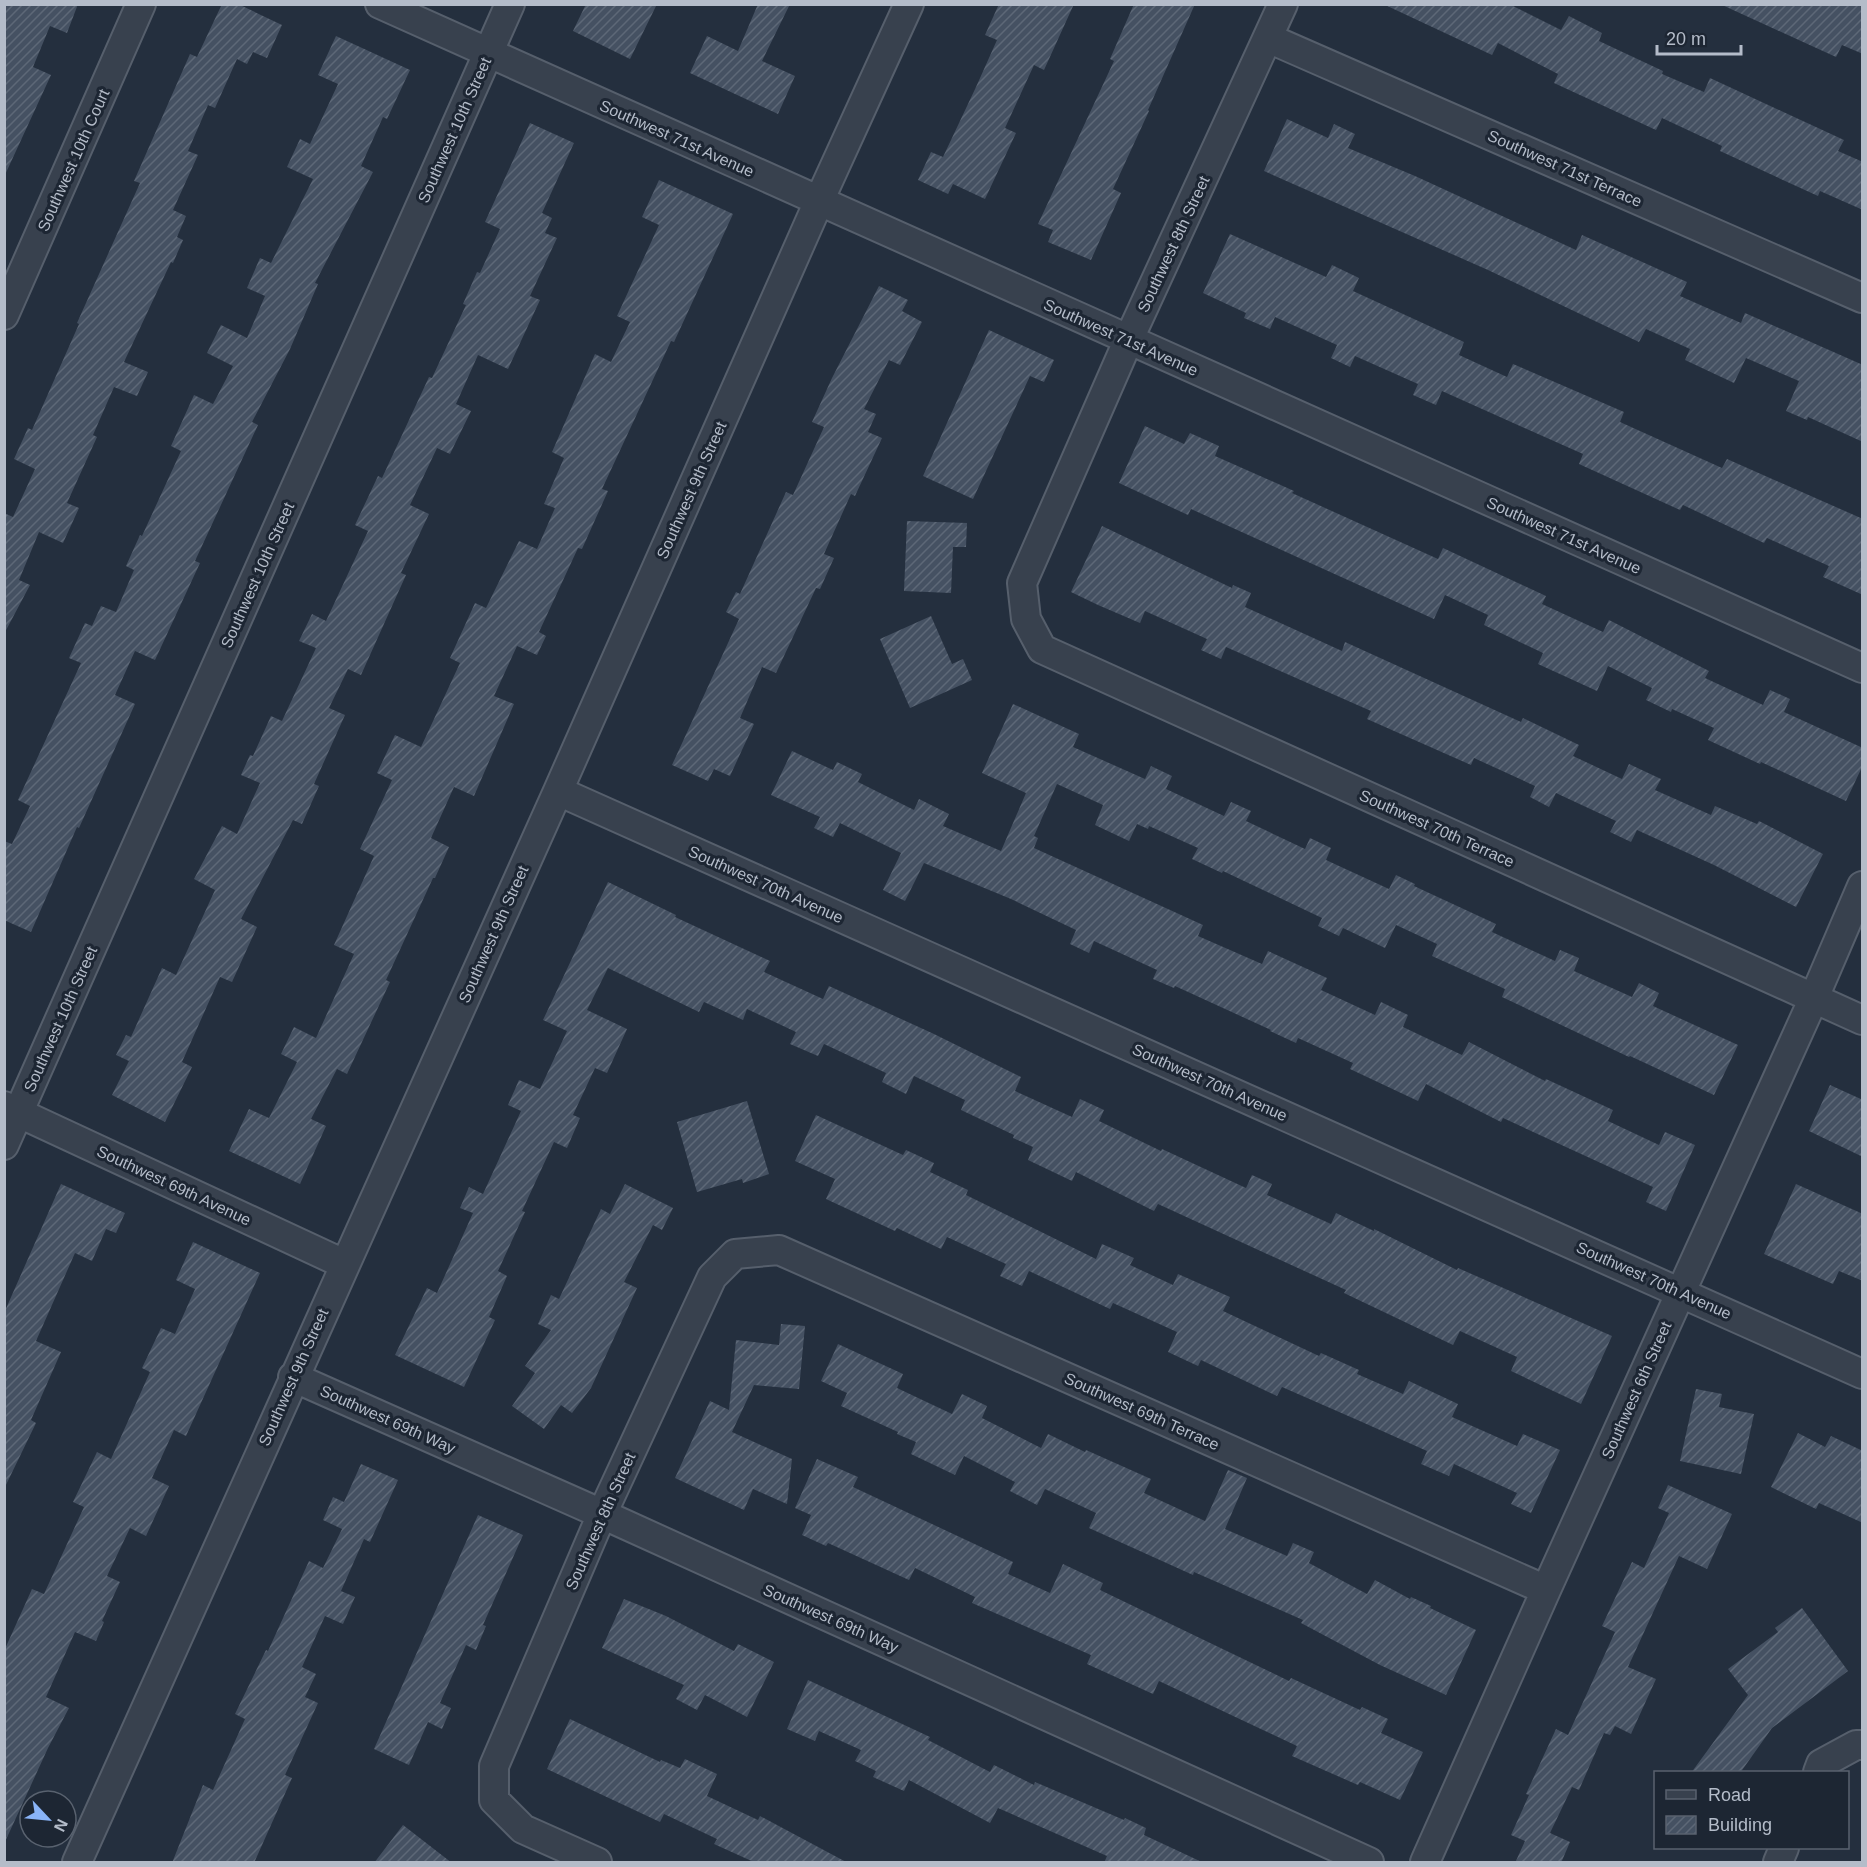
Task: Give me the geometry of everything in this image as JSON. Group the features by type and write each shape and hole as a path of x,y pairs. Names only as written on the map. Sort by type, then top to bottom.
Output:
{"street":[{"name":"Southwest 10th Court","path":"4,315 141,4"},
{"name":"Southwest 71st Avenue","path":"380,4 1128,341 1863,668"},
{"name":"Southwest 10th Street","path":"4,1145 12,1109 510,4"},
{"name":"Southwest 9th Street","path":"77,1863 909,4"},
{"name":"Southwest 8th Street","path":"1026,619 1022,583 1128,341 1283,4"},
{"name":"Southwest 71st Terrace","path":"1268,39 1863,298"},
{"name":"Southwest 70th Terrace","path":"1026,619 1042,649 1813,1000 1863,1020"},
{"name":"Southwest 70th Avenue","path":"558,791 1863,1374"},
{"name":"Southwest 6th Street","path":"1425,1863 1863,886"},
{"name":"Southwest 69th Avenue","path":"12,1109 344,1264"},
{"name":"Southwest 69th Terrace","path":"735,1254 779,1250 1546,1590"},
{"name":"Southwest 8th Street","path":"597,1863 523,1830 494,1800 494,1766 602,1514 712,1277 735,1254"},
{"name":"Southwest 69th Way","path":"293,1377 602,1514 1369,1863"},
{"path":"1819,1771 1821,1764 1859,1745"},
{"path":"1778,1863 1784,1849"}],"building":[{"path":"4,4 78,4 67,33 50,26 33,67 51,75 4,177"},
{"path":"222,4 238,4 282,25 267,58 253,52 247,64 237,59 215,108 208,105 188,151 198,155 173,210 186,216 177,237 183,240 124,362 148,372 137,396 114,387 93,435 97,437 67,503 79,508 63,543 39,532 19,580 30,585 4,634 4,513 13,517 35,469 14,459 28,428 32,430 79,324 77,323 140,183 134,181 190,54 197,57"},
{"path":"586,4 657,4 630,59 573,31"},
{"path":"758,4 790,4 762,61 795,76 778,114 690,73 707,36 738,51"},
{"path":"999,4 1074,4 1044,70 1034,65 1005,128 1016,133 985,199 953,184 948,194 918,180 931,152 943,157 976,87 997,40 985,35"},
{"path":"1134,4 1195,4 1113,189 1121,193 1091,260 1048,242 1053,230 1038,224 1114,61 1110,59"},
{"path":"1383,4 1509,4 1561,30 1569,16 1602,33 1599,41 1663,71 1662,74 1704,92 1710,78 1844,140 1838,151 1863,162 1863,210 1820,191 1818,196 1720,151 1722,146 1662,118 1656,130 1554,83 1558,74 1498,43 1492,55"},
{"path":"1720,4 1863,4 1863,54 1842,45 1836,57"},
{"path":"336,36 410,70 387,119 383,117 361,166 373,172 315,283 318,284 290,349 252,422 258,425 195,561 200,563 155,660 135,651 115,695 135,704 31,932 4,920 4,841 12,844 30,806 18,800 81,663 69,658 85,623 92,626 101,606 116,612 134,570 126,566 181,451 171,446 194,395 213,404 233,366 207,353 221,325 247,338 265,296 247,288 260,258 271,263 313,179 287,167 300,139 310,144 338,84 318,75"},
{"path":"1287,119 1328,138 1334,124 1355,134 1348,148 1415,176 1576,250 1582,235 1687,282 1680,296 1741,323 1745,313 1863,365 1863,442 1808,417 1807,420 1786,411 1799,381 1746,358 1734,383 1685,360 1690,349 1646,329 1639,342 1488,270 1264,171"},
{"path":"530,123 574,143 542,213 552,218 545,233 557,238 530,296 540,300 508,369 478,355 456,404 471,411 450,454 437,448 410,505 429,514 401,573 406,575 361,675 348,669 329,708 345,715 314,784 319,786 302,824 293,820 241,919 257,927 232,982 220,977 182,1062 192,1067 165,1122 112,1095 129,1061 116,1055 126,1035 131,1037 162,968 176,975 215,890 194,879 222,826 237,834 260,783 241,775 250,755 253,756 271,716 282,721 316,648 299,641 312,614 326,621 368,531 355,525 378,476 382,478 429,377 432,378 466,305 463,304 477,272 480,273 500,229 485,222"},
{"path":"659,180 733,214 602,489 608,491 582,549 578,548 539,632 546,636 537,655 517,646 494,696 514,704 474,796 454,787 431,838 449,847 386,980 390,982 347,1074 337,1069 311,1119 326,1126 300,1184 229,1151 249,1109 269,1118 297,1062 281,1054 294,1027 316,1038 354,954 334,945 374,856 360,849 392,780 377,773 395,735 421,747 460,663 450,658 475,603 486,608 519,541 537,549 555,508 544,504 564,458 552,452 595,354 611,362 630,322 617,316 659,225 642,217"},
{"path":"1230,234 1326,277 1332,265 1359,278 1353,291 1464,342 1459,355 1507,377 1513,364 1624,412 1620,422 1722,468 1727,459 1863,519 1863,595 1823,577 1829,566 1767,538 1764,543 1683,505 1680,510 1579,464 1583,454 1442,391 1436,405 1413,395 1418,384 1355,356 1350,367 1331,358 1337,345 1275,317 1270,329 1244,318 1246,313 1203,293"},
{"path":"879,286 908,300 902,311 922,322 900,365 889,360 864,409 876,414 868,432 882,438 855,496 851,494 824,554 834,558 820,589 816,588 776,673 762,667 740,718 754,724 730,776 714,769 708,781 672,765 739,619 726,612 736,592 740,594 786,492 793,495 824,427 812,422"},
{"path":"989,330 1054,360 1044,382 1030,376 973,499 923,476"},
{"path":"1145,426 1184,444 1190,433 1219,446 1215,456 1438,559 1443,548 1546,596 1542,604 1603,632 1609,620 1709,671 1705,678 1763,705 1770,690 1790,699 1784,712 1863,748 1863,765 1846,801 1708,740 1714,728 1646,700 1652,688 1608,666 1597,691 1538,664 1543,653 1484,625 1488,615 1445,595 1434,619 1191,509 1188,515 1119,483"},
{"path":"907,521 967,523 966,547 953,547 951,593 904,591"},
{"path":"1102,526 1232,588 1233,585 1251,593 1245,607 1342,651 1345,642 1521,722 1523,718 1579,745 1573,756 1622,779 1629,764 1661,779 1655,790 1711,815 1715,806 1757,824 1759,821 1823,854 1796,907 1714,865 1637,830 1631,842 1610,832 1616,821 1556,793 1549,807 1530,797 1535,786 1474,758 1471,765 1367,719 1371,711 1226,647 1221,659 1201,650 1207,639 1145,611 1140,623 1098,605 1071,592"},
{"path":"931,616 952,664 963,659 972,680 910,708 880,639"},
{"path":"1013,704 1079,734 1073,747 1145,779 1151,766 1172,776 1166,789 1224,816 1231,802 1251,811 1246,821 1305,849 1310,838 1331,848 1326,860 1389,889 1396,875 1415,884 1414,886 1496,924 1492,932 1555,961 1560,950 1579,958 1574,971 1632,997 1639,983 1659,993 1653,1006 1738,1045 1714,1095 1502,997 1505,989 1432,956 1437,944 1396,925 1385,948 1343,928 1339,936 1318,926 1322,918 1223,871 1222,873 1192,859 1198,848 1149,826 1148,829 1137,824 1129,841 1095,825 1103,805 1057,784 1034,836 1038,838 1034,848 1203,925 1198,936 1262,964 1268,951 1327,978 1321,990 1375,1015 1381,1002 1408,1015 1403,1027 1462,1055 1469,1042 1545,1081 1546,1079 1613,1110 1608,1121 1659,1145 1665,1132 1695,1145 1666,1211 1646,1202 1653,1187 1503,1118 1501,1122 1426,1084 1418,1101 1350,1069 1353,1063 1298,1038 1296,1043 1175,986 1174,988 1153,979 1157,970 1094,941 1089,953 1070,944 1076,930 1011,899 924,863 905,901 883,890 901,853 840,823 833,837 814,828 820,817 771,795 792,751 833,770 837,762 862,774 858,782 914,810 919,799 949,814 943,826 1001,851 1026,793 982,773"},
{"path":"608,882 676,915 675,917 770,961 764,972 823,999 829,986 1021,1077 1015,1091 1072,1117 1080,1099 1104,1110 1099,1121 1161,1151 1162,1149 1246,1188 1252,1175 1272,1184 1267,1195 1331,1224 1336,1213 1457,1270 1458,1268 1612,1336 1581,1404 1511,1371 1517,1357 1460,1331 1453,1345 1344,1293 1346,1290 1158,1204 1154,1211 1076,1172 1072,1181 1028,1160 1033,1147 1013,1138 1014,1135 961,1110 965,1100 914,1076 906,1094 882,1082 886,1073 824,1044 818,1056 790,1044 796,1032 747,1009 743,1020 704,1002 699,1012 608,968 587,1010 627,1029 607,1073 595,1068 573,1115 580,1118 567,1148 554,1142 522,1211 525,1212 498,1271 507,1276 489,1317 495,1320 464,1387 395,1355 427,1288 437,1293 473,1213 460,1208 469,1187 483,1194 521,1111 508,1105 519,1080 540,1089 567,1031 543,1020"},
{"path":"1830,1085 1863,1100 1863,1157 1809,1131"},
{"path":"747,1101 769,1174 743,1183 742,1179 697,1192 677,1122"},
{"path":"816,1115 903,1155 906,1150 934,1163 930,1172 968,1190 966,1195 1096,1259 1102,1244 1134,1258 1130,1265 1173,1285 1178,1274 1230,1297 1223,1311 1319,1356 1321,1353 1359,1370 1357,1374 1403,1394 1409,1381 1458,1404 1452,1417 1517,1446 1523,1434 1560,1450 1531,1513 1511,1504 1517,1493 1454,1464 1449,1476 1421,1464 1427,1451 1362,1422 1282,1387 1277,1396 1201,1360 1198,1366 1168,1352 1177,1332 1113,1303 1110,1309 1029,1271 1022,1286 1000,1276 1006,1264 947,1237 941,1249 897,1228 895,1231 826,1199 835,1179 795,1161"},
{"path":"61,1184 125,1213 116,1233 106,1229 92,1261 75,1253 36,1341 61,1352 31,1420 36,1423 4,1489 4,1313"},
{"path":"625,1184 673,1208 662,1230 653,1225 624,1282 637,1288 591,1388 572,1413 561,1405 544,1429 512,1406 535,1373 525,1366 551,1330 538,1324 551,1295 559,1299 601,1209 610,1214"},
{"path":"1796,1184 1863,1214 1863,1281 1839,1271 1833,1284 1764,1254"},
{"path":"193,1242 260,1273 186,1436 174,1430 152,1478 169,1486 146,1536 130,1528 107,1576 120,1582 102,1621 104,1622 96,1641 75,1632 46,1697 69,1708 29,1789 18,1789 18,1813 4,1844 4,1651 32,1589 44,1594 84,1507 73,1502 97,1452 111,1459 150,1372 142,1368 161,1328 175,1334 195,1289 176,1280"},
{"path":"781,1324 805,1326 799,1389 754,1385 732,1432 792,1459 787,1504 753,1489 744,1510 675,1478 710,1401 729,1410 736,1340 779,1345"},
{"path":"838,1344 903,1374 897,1388 952,1414 962,1394 987,1406 982,1418 1041,1448 1048,1434 1151,1479 1144,1493 1205,1521 1228,1470 1247,1478 1225,1529 1287,1556 1293,1543 1314,1552 1309,1563 1367,1594 1375,1580 1476,1630 1446,1695 1380,1665 1301,1623 1303,1620 1194,1572 1193,1575 1089,1528 1096,1513 1045,1489 1037,1505 1010,1491 1015,1482 964,1456 955,1475 911,1454 916,1442 841,1406 847,1393 821,1381"},
{"path":"1696,1389 1722,1394 1719,1407 1754,1414 1741,1474 1680,1461"},
{"path":"1798,1433 1825,1447 1831,1436 1863,1451 1863,1523 1819,1503 1816,1509 1771,1487"},
{"path":"817,1459 858,1477 853,1487 1013,1562 1008,1574 1050,1593 1063,1564 1103,1583 1100,1590 1289,1681 1291,1678 1360,1710 1362,1707 1388,1719 1381,1733 1423,1752 1400,1800 1360,1782 1358,1785 1292,1756 1297,1746 1159,1681 1153,1694 1087,1664 1091,1655 972,1603 975,1597 915,1568 909,1580 828,1543 826,1546 802,1535 811,1515 795,1508"},
{"path":"361,1464 398,1480 370,1542 364,1539 341,1591 355,1597 343,1624 325,1616 302,1667 316,1674 305,1697 318,1703 285,1775 292,1778 254,1863 172,1863 203,1785 213,1790 245,1719 235,1714 266,1650 268,1651 309,1561 323,1568 342,1529 323,1520 333,1497 344,1502"},
{"path":"1668,1485 1732,1514 1707,1569 1679,1556 1628,1667 1656,1679 1631,1734 1615,1726 1610,1735 1604,1733 1579,1790 1572,1787 1550,1833 1570,1842 1561,1863 1515,1863 1525,1841 1511,1835 1529,1795 1526,1794 1556,1729 1568,1735 1615,1632 1602,1626 1632,1562 1644,1568 1669,1513 1658,1508"},
{"path":"478,1515 523,1535 483,1625 486,1626 476,1650 466,1645 440,1703 451,1708 442,1729 428,1722 409,1765 374,1749"},
{"path":"624,1599 666,1616 734,1651 738,1644 774,1662 747,1717 705,1695 697,1710 676,1699 684,1685 602,1648"},
{"path":"1802,1608 1848,1671 1772,1728 1741,1771 1692,1771 1748,1695 1728,1669 1778,1632 1775,1628"},
{"path":"808,1680 930,1737 928,1740 990,1772 994,1765 1034,1785 1035,1782 1124,1820 1125,1818 1146,1828 1144,1835 1204,1863 1104,1863 1107,1856 998,1808 990,1823 909,1780 904,1791 873,1777 876,1771 855,1761 861,1750 819,1731 815,1741 787,1729"},
{"path":"570,1719 660,1762 661,1760 680,1768 685,1759 717,1774 707,1796 758,1820 760,1816 848,1863 756,1863 714,1844 717,1839 664,1814 660,1822 547,1769"},
{"path":"403,1825 452,1863 374,1863"}]}
